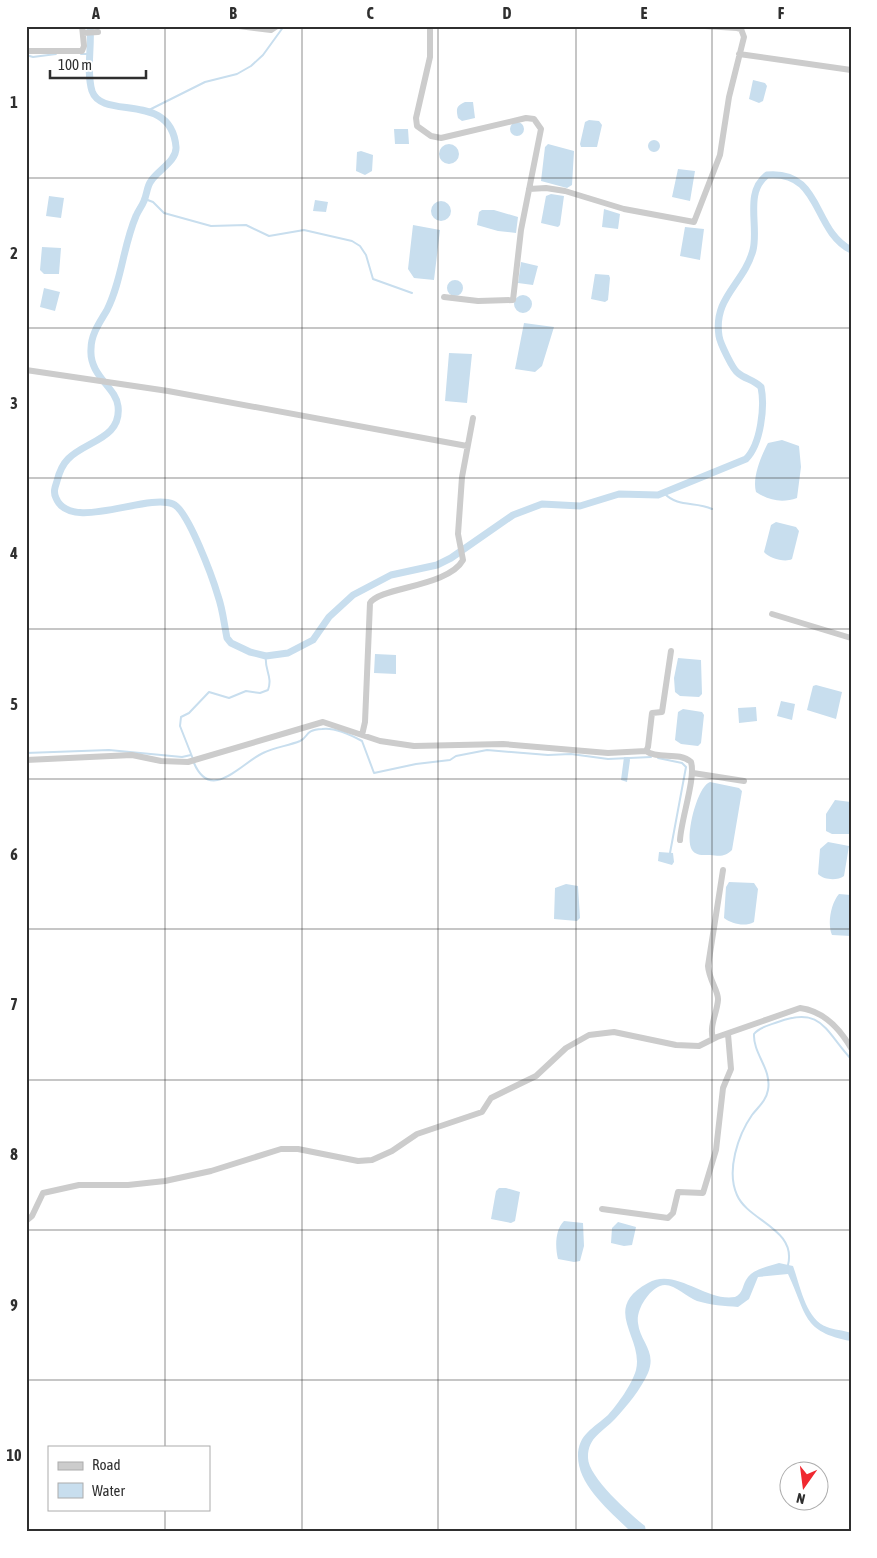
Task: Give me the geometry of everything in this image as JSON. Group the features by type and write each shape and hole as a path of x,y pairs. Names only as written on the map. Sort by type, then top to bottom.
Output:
{"street":[{"path":"239,26 271,30 277,26"},
{"path":"430,26 430,57 416,118 417,126 431,136 442,138 515,119 534,120 541,129 516,263 513,300 478,301 444,297"},
{"path":"529,189 555,190 624,209 694,222 720,155 729,97 744,37 741,29 705,26"},
{"path":"26,51 82,51 84,46 84,30 98,32"},
{"path":"739,54 851,70"},
{"path":"26,370 112,382 467,446"},
{"path":"362,735 365,722 370,603 379,596 432,581 460,566 463,557 458,544 461,493 467,446 473,418"},
{"path":"772,614 851,638"},
{"path":"646,751 652,713 662,712 671,651"},
{"path":"26,760 132,755 161,761 190,761 267,740 317,723 335,724 380,741 430,747 504,744 608,753 646,751 650,754 688,759 692,765 693,772 680,828 680,840"},
{"path":"693,772 744,782"},
{"path":"713,1039 712,1030 718,996 710,980 708,966 723,870"},
{"path":"26,1221 32,1216 43,1193 79,1185 128,1185 165,1181 221,1168 273,1150 298,1149 358,1161 372,1160 392,1151 418,1134 482,1112 491,1098 536,1076 566,1048 589,1035 614,1032 686,1047 706,1044 713,1039 786,1012 806,1009 827,1019 851,1048"},
{"path":"602,1209 668,1218 673,1213 678,1192 703,1193 716,1150 723,1088 731,1068 728,1034"}],"water":[{"path":"753,80 765,83 767,86 763,101 759,103 749,99"},
{"path":"465,102 473,102 475,118 462,121 458,118 457,110 458,106"},
{"path":"589,120 599,121 602,125 597,147 581,147 585,122"},
{"path":"514,122 520,122 524,129 520,136 514,136 510,132 510,126"},
{"path":"394,129 408,129 409,144 395,144"},
{"path":"654,140 660,146 654,152 648,146"},
{"path":"449,144 456,147 459,154 456,161 449,164 442,161 439,154 442,147"},
{"path":"548,144 574,151 572,185 567,188 541,181 545,147"},
{"path":"361,151 373,155 372,171 365,175 356,171 357,152"},
{"path":"678,169 695,171 690,201 672,197"},
{"path":"551,194 564,196 560,225 558,227 541,223 546,196"},
{"path":"49,196 64,198 61,218 46,216"},
{"path":"315,200 328,202 326,212 313,211"},
{"path":"441,201 448,204 451,211 448,218 441,221 434,218 431,211 434,204"},
{"path":"604,209 620,214 618,229 602,227"},
{"path":"482,210 494,210 518,217 516,233 498,231 477,225 479,212"},
{"path":"413,225 440,230 434,280 414,278 408,269"},
{"path":"685,227 704,229 700,260 680,256"},
{"path":"42,247 61,248 59,274 44,274 40,270"},
{"path":"521,262 538,266 533,285 518,283"},
{"path":"595,274 609,275 608,300 605,302 591,299"},
{"path":"455,280 461,282 463,288 461,294 455,296 449,294 447,288 449,282"},
{"path":"44,288 60,292 55,311 40,307"},
{"path":"519,295 527,295 532,300 530,311 519,313 514,308 514,300"},
{"path":"524,323 554,327 542,366 535,372 515,369"},
{"path":"449,353 472,354 467,403 445,401"},
{"path":"782,440 799,446 801,467 797,498 781,501 771,499 756,492 755,480 768,443"},
{"path":"776,522 796,527 799,531 792,559 777,559 764,552 771,525"},
{"path":"375,654 396,655 396,674 374,673"},
{"path":"678,658 701,660 702,694 699,697 680,696 675,692 674,678"},
{"path":"816,685 842,692 836,719 807,710 813,686"},
{"path":"781,701 795,704 792,720 777,716"},
{"path":"756,707 757,721 739,723 738,708"},
{"path":"683,709 702,712 704,715 701,743 698,746 681,744 675,740 678,712"},
{"path":"624,757 629,757 630,760 627,782 621,780"},
{"path":"710,782 739,788 742,791 732,850 722,856 698,854 692,850 690,844 691,825 696,802 705,786"},
{"path":"835,800 851,802 850,834 832,834 826,831 826,814"},
{"path":"828,842 849,846 844,876 841,878 827,879 818,874 820,849"},
{"path":"659,852 673,853 674,862 672,865 658,861"},
{"path":"729,882 754,883 758,889 754,922 739,924 724,918 726,887"},
{"path":"566,884 578,886 580,918 577,921 554,919 555,888"},
{"path":"839,894 851,895 851,936 832,935 830,920 832,908"},
{"path":"499,1188 520,1192 515,1221 511,1223 491,1219 496,1191"},
{"path":"564,1221 583,1223 584,1246 580,1261 574,1262 558,1259 556,1239"},
{"path":"618,1222 636,1227 632,1245 624,1246 611,1243 612,1228"},
{"path":"779,1263 793,1266 805,1301 814,1317 827,1327 851,1333 851,1341 823,1332 808,1319 788,1274 758,1277 749,1299 738,1307 697,1301 679,1290 665,1285 651,1292 641,1307 638,1318 639,1330 651,1359 648,1373 629,1403 593,1440 588,1457 594,1474 610,1494 645,1526 646,1532 631,1532 605,1507 589,1488 579,1467 578,1456 584,1437 616,1405 636,1370 637,1358 625,1313 627,1303 634,1293 648,1283 659,1279 680,1282 713,1295 735,1297 741,1292 746,1280 752,1273"}],"waterway":[{"path":"90,26 89,75 92,91 98,100 150,112 162,118 171,129 176,152 149,185 128,239 112,299 96,328 93,338 91,349 94,367 116,399 118,417 108,433 75,453 62,466 55,496 64,508 76,512 110,510 145,503 161,502 173,504 179,509 193,531 206,561 220,601 227,638 231,643 250,652 266,656 288,653 313,640 329,617 353,595 391,575 437,565 451,558 513,515 542,504 580,506 619,494 658,495 746,459 755,444 761,424 761,387 741,375 733,367 720,339 718,323 725,301 749,262 753,250 754,200 760,182 767,175 785,176 798,182 807,191 838,241 851,250"},
{"path":"149,110 205,82 237,74 251,66 263,55 284,26"},
{"path":"26,55 33,57 56,54"},
{"path":"81,54 91,54"},
{"path":"145,199 153,202 164,213 211,226 246,225 269,236 304,230 352,241 360,246 366,255 373,279 412,293"},
{"path":"664,493 675,501 712,509"},
{"path":"193,759 180,726 181,717 189,713 209,692 229,698 246,691 260,693 268,690 270,681 266,656"},
{"path":"194,763 201,774 209,780 218,780 227,777 263,753 300,741 312,731 327,729 343,732 362,741 374,773 416,764 450,760 456,756 487,750 548,755 571,754 608,759 651,757"},
{"path":"26,753 109,750 182,757 191,755"},
{"path":"658,758 682,763 686,767 670,853"},
{"path":"788,1265 789,1253 779,1234 743,1204 737,1195 734,1185 733,1164 738,1143 747,1123 764,1100 768,1090 769,1082 756,1048 754,1034 765,1026 793,1018 804,1017 814,1019 828,1031 851,1059"}]}
